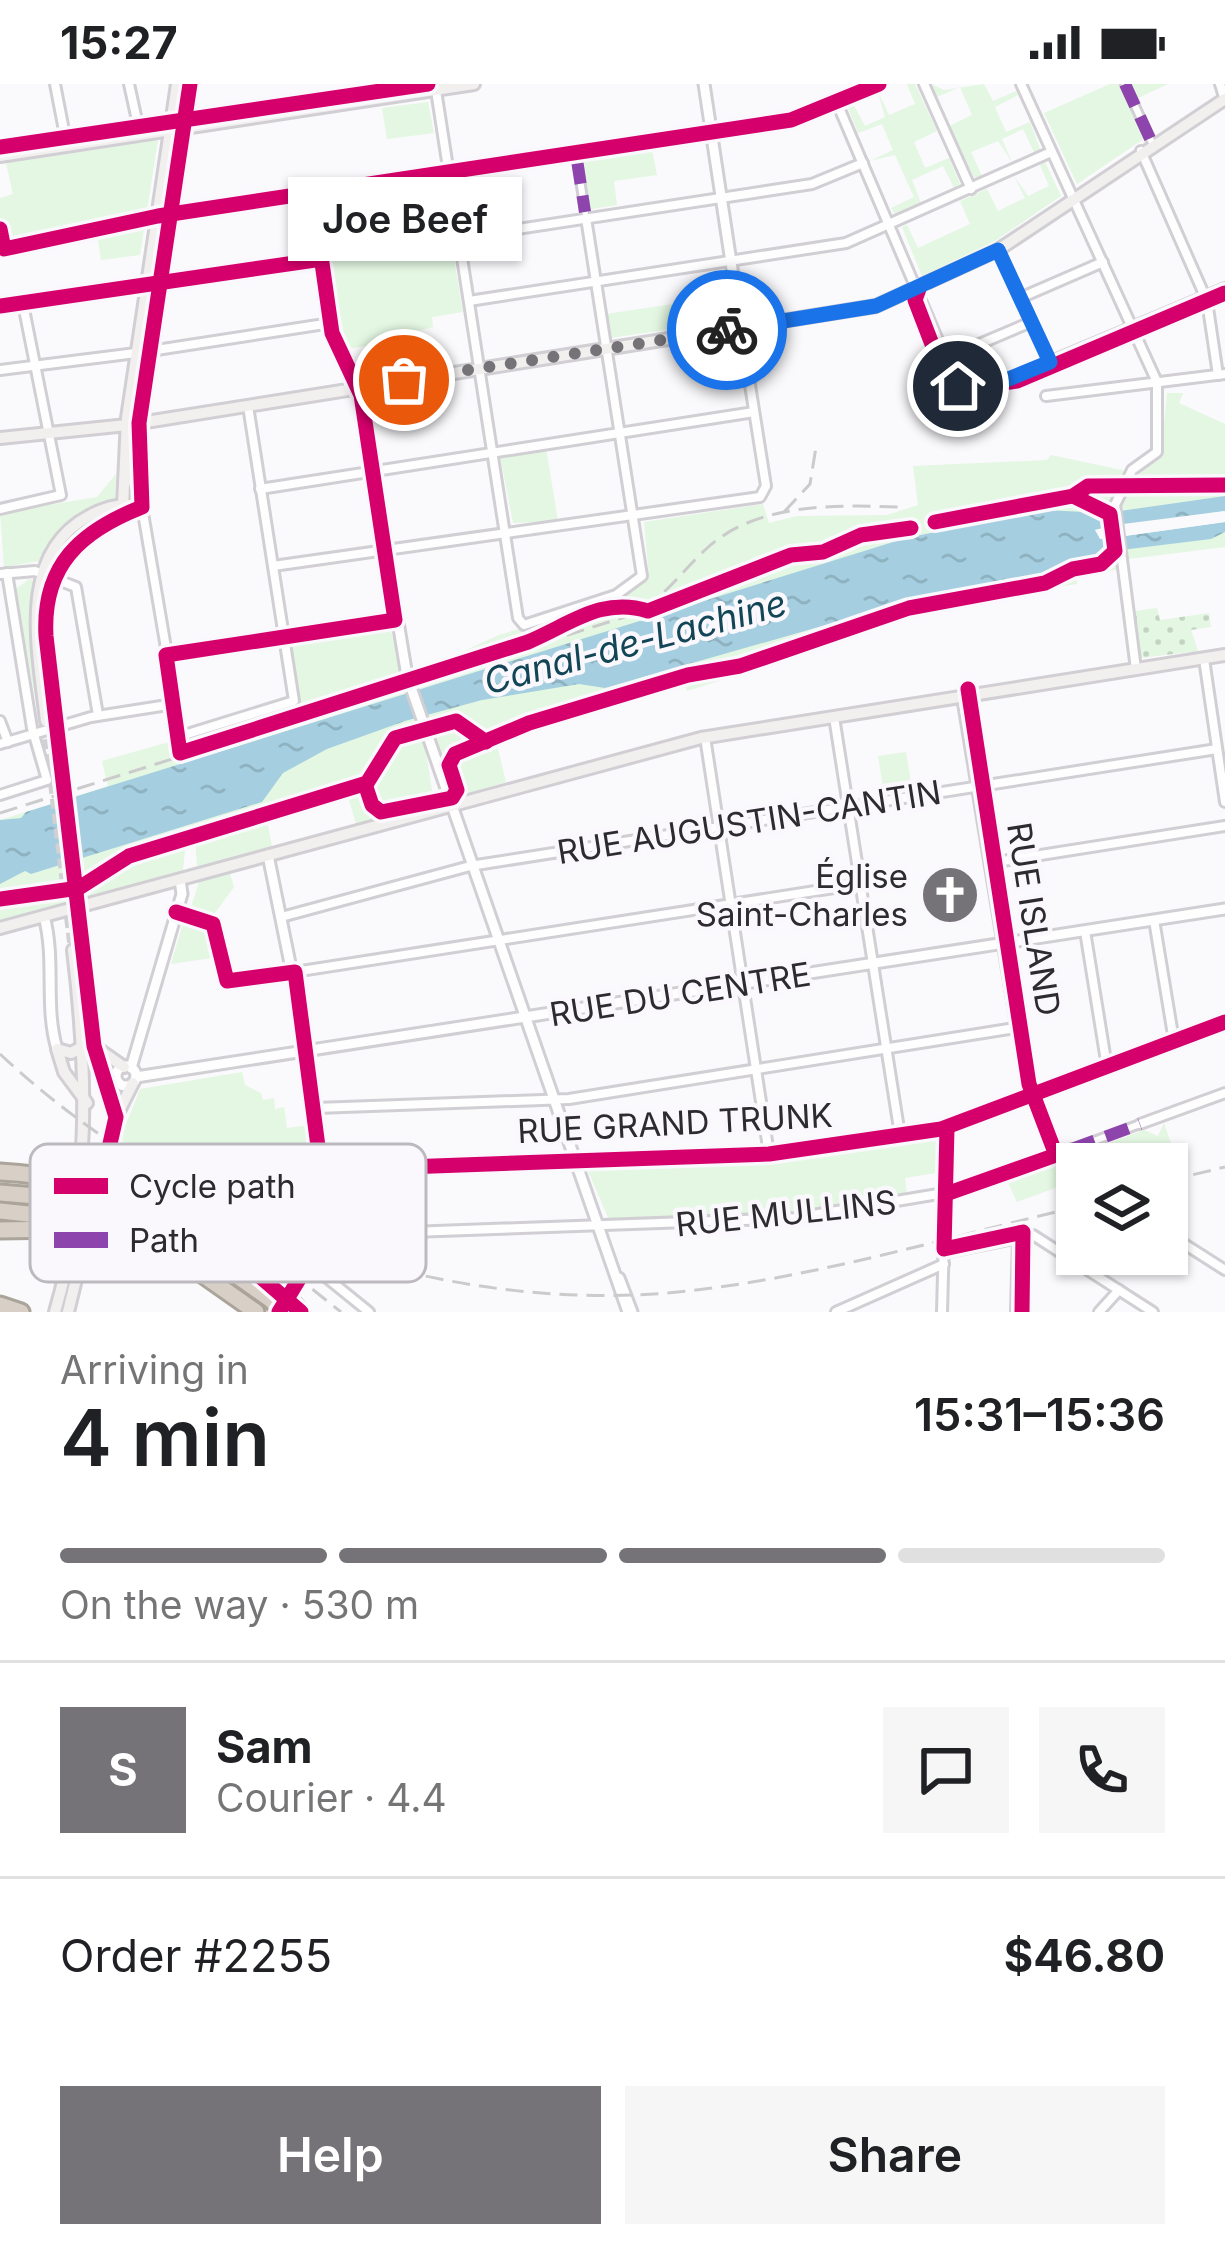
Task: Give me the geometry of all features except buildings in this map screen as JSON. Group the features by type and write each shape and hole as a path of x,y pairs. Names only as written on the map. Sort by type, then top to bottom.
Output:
{"highway":[{"path":"0,1172 30,1177"},
{"path":"0,1193 30,1196"},
{"path":"0,1211 30,1217"},
{"path":"0,1230 30,1227"},
{"path":"216,1282 256,1312"},
{"path":"250,1282 286,1306"},
{"path":"260,1282 286,1306"},
{"path":"0,1305 21,1312"}],"main road":[{"path":"123,505 177,129 178,84"},
{"path":"177,129 190,84"},
{"path":"0,156 474,84"},
{"path":"0,438 133,424 866,308 919,289 998,250 1146,147 1225,99"},
{"path":"133,424 142,507"},
{"path":"128,462 142,507"},
{"path":"51,720 45,629 50,574 72,528 123,505 142,507"},
{"path":"50,574 87,533 142,507"},
{"path":"0,928 705,737 1225,655"},
{"path":"78,950 89,1046 84,1144"},
{"path":"57,1049 71,1053 89,1046"},
{"path":"89,1046 124,1068 110,1144"},
{"path":"89,1046 116,1117"},
{"path":"57,1049 64,1072 87,1103"},
{"path":"55,1312 61,1282"},
{"path":"68,1312 76,1282"}],"street":[{"path":"55,84 67,146"},
{"path":"129,84 140,134"},
{"path":"273,566 505,531 633,518 764,495 704,84"},
{"path":"164,215 798,118 879,84"},
{"path":"923,84 971,188"},
{"path":"1021,84 1157,382 1156,452 1132,470 1115,510 1136,669"},
{"path":"1046,396 1221,374 1204,296 1125,84"},
{"path":"1220,84 1225,99"},
{"path":"435,87 518,622 525,625 616,595 641,577 577,160"},
{"path":"837,103 957,385 1006,380 1225,288"},
{"path":"470,302 842,244 1051,152"},
{"path":"459,238 585,215 812,184 863,163"},
{"path":"312,194 331,323 359,387 395,620 411,692 630,1312"},
{"path":"998,250 1050,362"},
{"path":"0,306 322,259"},
{"path":"1020,298 1103,262"},
{"path":"0,509 59,498 23,304"},
{"path":"944,359 1030,322"},
{"path":"0,370 331,323"},
{"path":"142,507 182,736 294,701 248,406"},
{"path":"260,489 754,412"},
{"path":"0,795 47,780 4,573 50,574 77,590 98,716"},
{"path":"166,655 395,620"},
{"path":"1204,658 1225,802"},
{"name":"RUE ISLAND","path":"962,697 1028,1097"},
{"path":"0,721 4,743 98,716 173,704"},
{"path":"833,717 901,1135"},
{"path":"705,737 769,1154"},
{"name":"RUE AUGUSTIN-CANTIN","path":"284,916 470,866 1217,749"},
{"path":"991,863 1225,826"},
{"path":"268,856 295,972 320,1144"},
{"path":"124,1068 176,912 180,880"},
{"path":"176,912 214,926 226,981 860,884"},
{"name":"RUE DU CENTRE","path":"124,1068 308,1052 1225,909"},
{"path":"44,916 54,954 51,1015 57,1049"},
{"path":"1154,920 1174,1041"},
{"path":"1084,931 1107,1067"},
{"name":"RUE GRAND TRUNK","path":"426,1166 769,1154 947,1128 1225,1022"},
{"path":"316,1108 554,1100 1015,1028"},
{"name":"RUE MULLINS","path":"1088,1143 1225,1093"},
{"path":"942,1312 947,1128"},
{"name":"RUE MULLINS","path":"426,1231 795,1218 946,1194 1056,1155"},
{"path":"1016,1312 1018,1237"},
{"path":"944,1253 1036,1237 1153,1312"},
{"path":"1188,1246 1225,1270"},
{"path":"836,1312 944,1264"},
{"path":"333,1282 369,1312"},
{"path":"1099,1312 1119,1290"}],"green space":[{"path":"907,84 915,84 937,131 914,142 925,168 949,158 960,184 954,188 943,166 912,180 921,203 895,214 891,208 914,197 895,155 870,161 893,150 882,124 858,133 848,108 853,104 865,126 885,117 878,92 889,115 915,104"},
{"path":"931,84 944,90 958,88 937,97"},
{"path":"984,84 993,101 1016,91 1018,95 995,107 1006,132 1030,122 1040,149 1034,152 1023,129 1002,139 1012,162 998,141 971,152 982,176 974,178 949,126 972,115 960,88"},
{"path":"1110,84 1168,84 1136,99 1151,134 1077,184 1044,113"},
{"path":"428,102 434,133 387,139 382,108"},
{"path":"158,140 140,255 101,260 97,234 0,253 0,198 13,194 6,163"},
{"path":"652,150 657,175 614,181 617,205 586,210 579,162"},
{"path":"1045,162 1061,196 995,241 922,276 902,227 907,225 918,248 970,224 960,201 987,189 998,211 1025,198 1014,176 1028,196 1049,186 1040,165"},
{"path":"441,184 463,312 432,317 433,327 417,331 415,338 347,349 328,254 384,245 377,193"},
{"path":"727,296 728,321 610,338 606,314"},
{"path":"1167,393 1183,393 1179,403 1225,424 1225,547 1128,559 1116,564 1116,570 1076,576 1077,584 934,606 804,642 796,646 799,656 687,691 683,681 496,741 506,782 457,797 436,750 426,752 434,803 356,824 347,793 266,816 272,846 197,866 195,838 186,841 183,870 0,921 0,820 108,786 102,761 299,705 291,643 390,628 404,678 499,635 623,597 649,578 644,522 763,504 769,523 797,516 887,515 918,505 913,466 1047,460 1051,455 1122,470 1133,478 1161,457"},
{"path":"546,448 558,521 513,523 500,456"},
{"path":"116,474 115,498 68,521 40,561 4,567 0,513 97,497"},
{"path":"29,579 34,581 29,621 39,722 16,589"},
{"path":"1157,608 1160,620 1209,613 1211,627 1191,630 1198,651 1141,658 1135,611"},
{"path":"906,752 912,788 884,793 878,756"},
{"path":"230,874 234,887 212,917 190,910 199,882"},
{"path":"183,923 207,930 212,958 171,964"},
{"path":"242,1072 245,1085 261,1093 263,1100 274,1098 275,1109 284,1107 287,1128 311,1125 312,1144 128,1144 120,1139 140,1089"},
{"path":"1164,1123 1171,1143 1109,1143 1144,1130 1158,1136"},
{"path":"938,1136 936,1173 905,1178 907,1194 770,1215 610,1222 588,1171 599,1166 780,1161"},
{"path":"1056,1163 1056,1188 1017,1202 1007,1181"}],"water":[{"name":"Canal-de-Lachine","path":"1225,496 1225,511 1095,530 1103,539 1225,522 1225,532 1211,539 1113,551 1098,563 927,596 605,688 579,684 482,700 405,721 327,749 283,773 262,802 31,874 25,871 0,884 0,820 21,818 26,812 906,538 1044,510 1106,513"}],"pier":[{"path":"1120,509 1123,524 1225,511 1225,522 1125,536 1126,550 1115,551 1112,538 1100,539 1095,530 1110,526 1106,513"}],"tunnel":[{"path":"56,720 83,949"},
{"path":"46,724 73,950"}],"railway":[{"path":"784,512 810,484 816,447"},
{"path":"0,813 628,616 661,595 725,534 748,523 798,510 900,507"},
{"path":"0,1054 116,1144"},
{"path":"1188,1176 1225,1167"},
{"path":"426,1275 486,1287 576,1295 667,1293 822,1269 1056,1212"},
{"path":"303,1282 341,1312"}],"marked path":[{"path":"1125,84 1152,143"},
{"path":"577,160 585,212"},
{"path":"1088,1143 1140,1124"}],"cycle path":[{"path":"110,1144 116,1117 94,1046 46,611 59,570 70,554 101,527 142,507 139,423 190,84"},
{"path":"0,147 428,84"},
{"path":"0,229 4,249 158,216 791,120 879,84"},
{"path":"312,193 332,333 361,395 395,620 166,655 180,753 528,642 601,610 631,607 648,611 791,555 823,552 861,535 911,528"},
{"path":"0,306 322,259"},
{"path":"919,289 915,300 947,383 957,390 1017,381 1225,293"},
{"path":"935,522 1073,496 1088,486 1225,485"},
{"path":"365,784 372,805 381,812 452,798 457,790 449,765 455,754 529,723 688,675 740,666 909,608 1045,583 1073,569 1101,564 1115,551 1110,514 1073,496"},
{"path":"946,1194 1056,1155 1029,1084 968,689"},
{"path":"0,899 79,888 129,856 367,783 395,738 456,721 486,742"},
{"path":"176,912 213,924 227,981 295,972 318,1144"},
{"path":"426,1166 769,1154 941,1129 1225,1022"},
{"path":"947,1128 944,1249 1023,1232 1022,1312"},
{"path":"266,1282 301,1312"},
{"path":"279,1312 297,1282"}],"way so far":[{"path":"404,380 727,330"}],"place":[{"name":"Joe Beef","path":"404,380"},
{"name":"Église Saint-Charles","path":"950,895"}],"route":[{"path":"727,330 876,306 998,250 1050,362 1006,380 958,386"}]}
